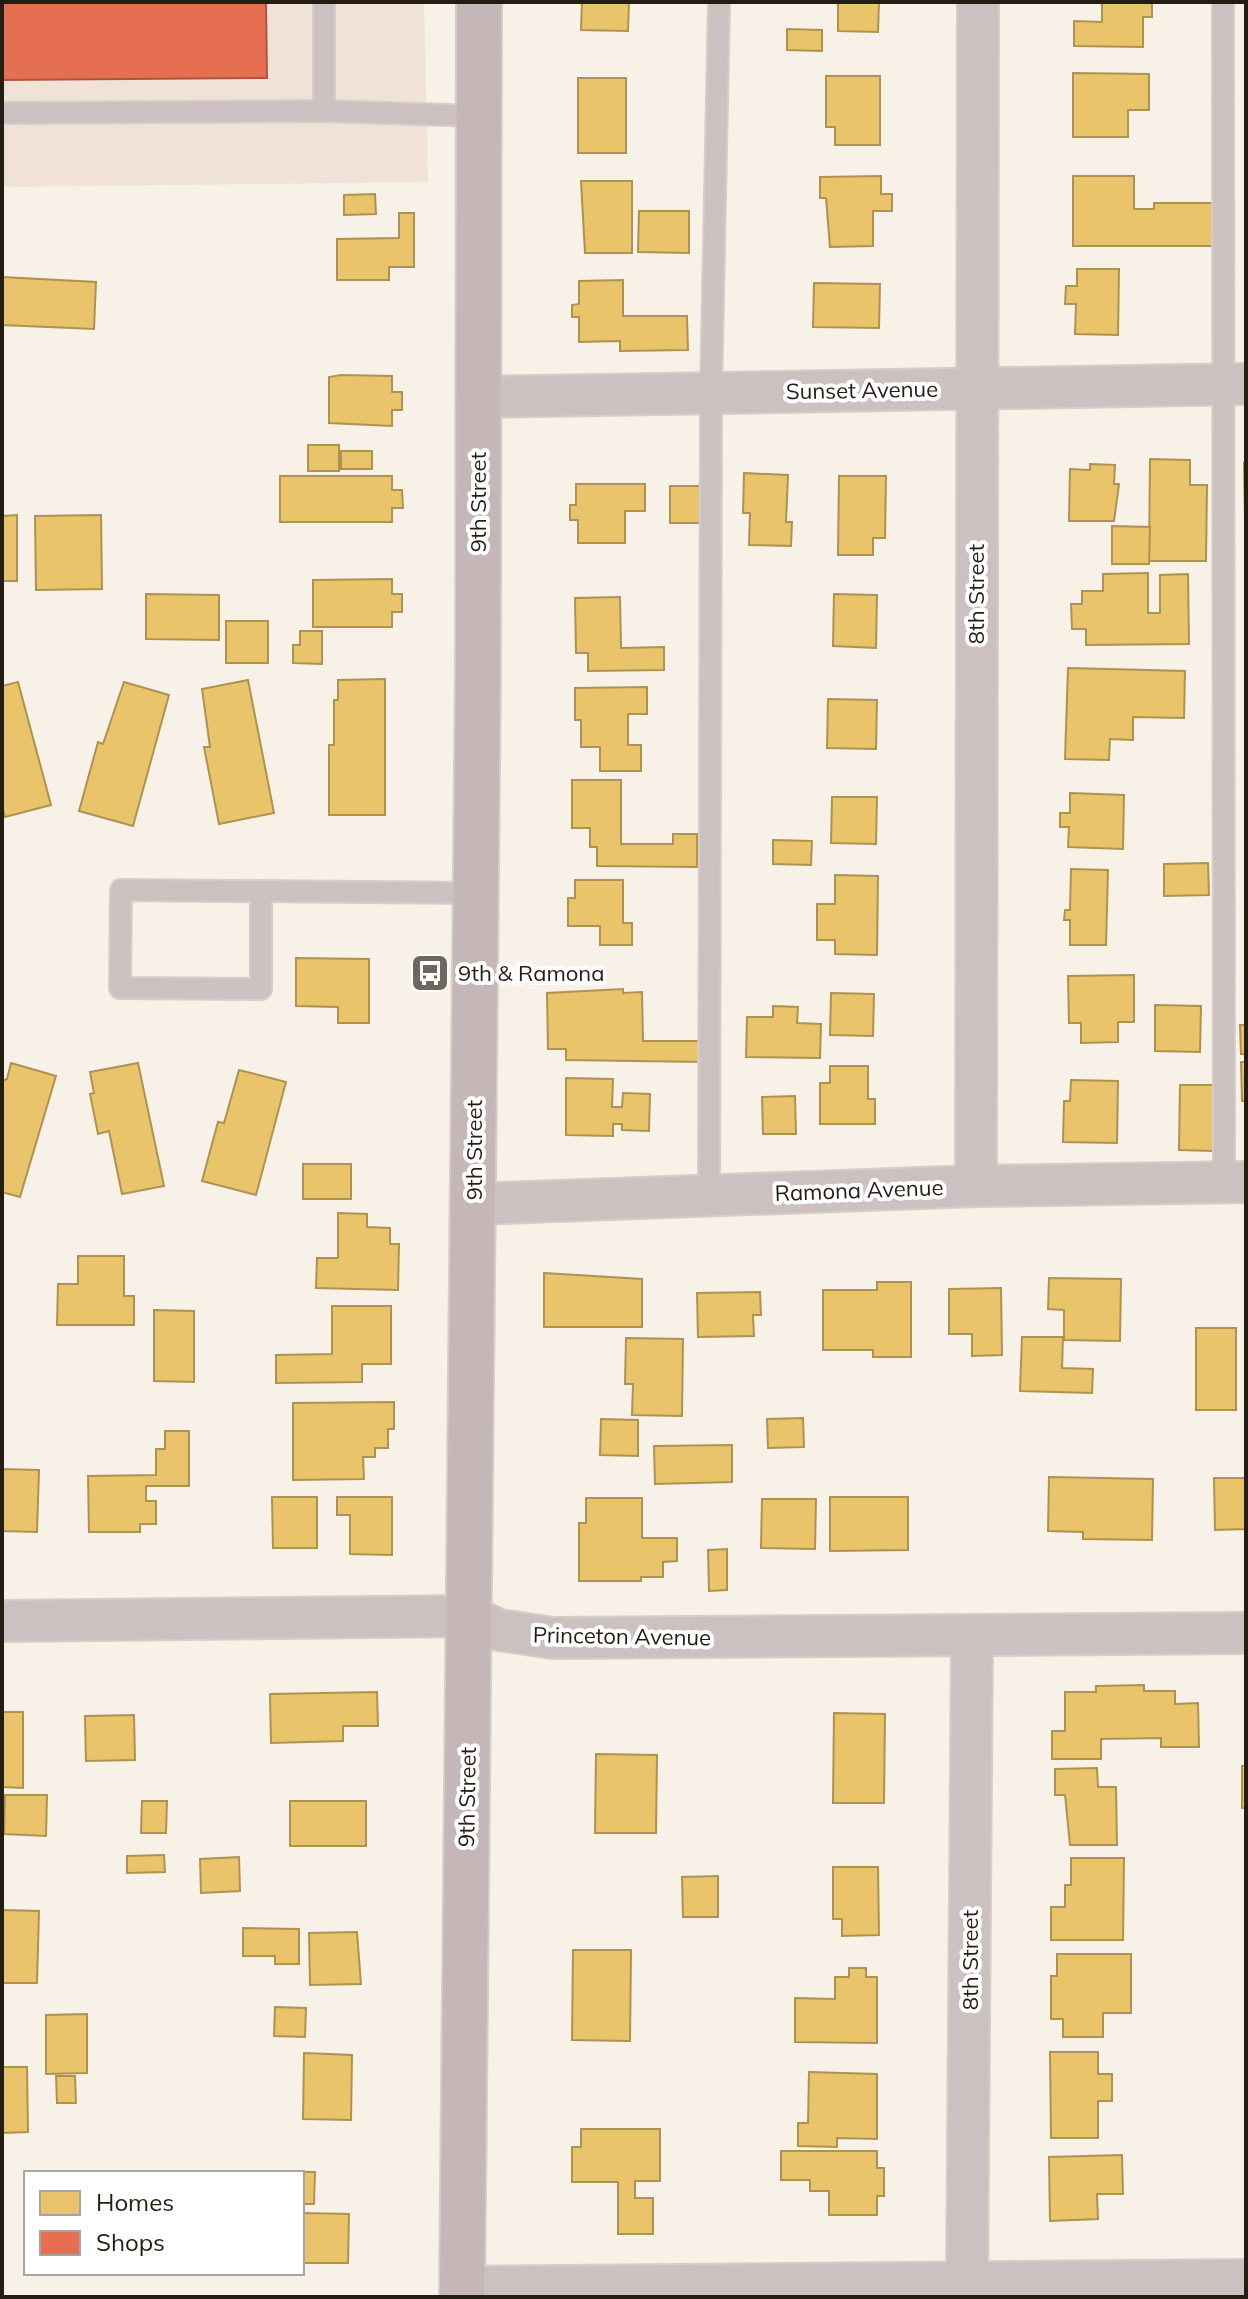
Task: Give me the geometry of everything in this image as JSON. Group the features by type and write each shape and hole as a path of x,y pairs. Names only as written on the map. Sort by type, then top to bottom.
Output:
{"street":[{"name":"9th Street","path":"462,2292 476,893 479,2"},
{"name":"8th Street","path":"976,1186 978,2"},
{"name":"Sunset Avenue","path":"478,397 1235,384"},
{"name":"Ramona Avenue","path":"473,1204 976,1186 1235,1182"},
{"name":"Princeton Avenue","path":"2,1621 470,1616 499,1630 553,1638 1246,1633"},
{"name":"8th Street","path":"972,1637 985,2288"},
{"path":"462,2292 985,2288 1246,2280"}],"lane":[{"path":"324,2 324,111"},
{"path":"709,1195 711,393 719,2"},
{"path":"1223,2 1235,384 1235,1182"},
{"path":"2,113 324,111 479,116"},
{"path":"261,892 261,989 120,988 121,890 476,893"}],"shaded area":[{"path":"2,2 424,2 428,182 2,187"}],"building: Homes":[{"path":"582,2 629,2 628,31 581,30"},
{"path":"838,2 879,2 878,32 838,31"},
{"path":"1102,2 1152,2 1152,17 1143,17 1143,47 1074,46 1074,21 1102,22"},
{"path":"787,29 822,30 822,51 787,50"},
{"path":"1073,73 1149,74 1149,110 1128,110 1128,137 1073,137"},
{"path":"826,76 880,76 880,145 835,145 835,127 826,127"},
{"path":"578,78 626,78 626,153 578,153"},
{"path":"881,176 881,194 892,194 892,211 873,211 873,246 830,247 826,198 820,198 820,177"},
{"path":"1073,176 1134,176 1134,209 1154,209 1154,203 1213,203 1213,246 1073,246"},
{"path":"581,181 632,181 632,253 585,253"},
{"path":"375,194 376,214 344,215 344,195"},
{"path":"639,211 689,211 689,253 638,252"},
{"path":"399,213 414,213 414,267 389,267 389,280 337,280 337,239 399,238"},
{"path":"1077,269 1119,269 1118,335 1075,334 1076,304 1065,304 1066,286 1077,286"},
{"path":"2,277 96,282 94,329 2,325"},
{"path":"623,280 623,316 687,316 688,350 620,351 620,341 579,342 579,317 572,317 572,305 579,304 579,281"},
{"path":"814,283 880,284 879,328 813,327"},
{"path":"392,376 392,392 402,392 402,410 392,410 392,426 329,423 329,377"},
{"path":"308,445 339,445 339,471 308,471"},
{"path":"341,451 372,451 372,469 341,469"},
{"path":"1150,459 1190,460 1190,485 1207,485 1206,561 1149,561"},
{"path":"1246,463 1246,518 1245,518"},
{"path":"1090,464 1115,465 1114,484 1119,484 1114,521 1069,521 1070,469 1090,470"},
{"path":"744,473 788,475 786,522 792,522 791,546 749,545 750,513 743,513"},
{"path":"280,476 392,476 392,490 402,490 403,508 392,508 392,522 280,522"},
{"path":"839,476 886,476 885,538 873,538 873,555 838,555"},
{"path":"576,484 645,484 645,511 625,511 625,543 578,543 578,520 570,520 570,505 576,505"},
{"path":"670,486 704,486 704,523 670,523"},
{"path":"17,515 17,581 2,581 2,516"},
{"path":"101,515 102,589 36,590 35,516"},
{"path":"1112,526 1150,527 1149,564 1112,564"},
{"path":"1148,573 1148,613 1160,613 1160,575 1188,574 1189,644 1086,645 1086,629 1072,629 1071,604 1082,604 1082,591 1103,591 1103,574"},
{"path":"392,579 392,594 402,594 402,612 392,612 392,627 313,627 313,580"},
{"path":"146,594 219,595 219,640 146,639"},
{"path":"834,594 877,595 876,648 833,646"},
{"path":"620,597 621,648 664,647 664,670 588,671 588,653 576,653 575,598"},
{"path":"226,621 268,621 268,663 226,663"},
{"path":"300,631 322,631 322,664 293,663 293,645 300,645"},
{"path":"1068,668 1185,671 1184,718 1133,717 1133,740 1110,739 1109,760 1065,759"},
{"path":"385,679 385,815 329,815 329,745 334,745 334,700 338,700 338,680"},
{"path":"248,680 274,813 219,824 204,747 210,747 202,689"},
{"path":"18,682 51,805 5,817 2,805 2,686"},
{"path":"124,682 169,695 133,826 79,811 98,742 103,744"},
{"path":"647,687 647,714 628,714 628,745 641,745 641,771 600,771 600,747 581,747 581,720 575,720 575,688"},
{"path":"828,699 877,700 876,749 827,748"},
{"path":"572,780 621,780 621,844 673,844 673,834 697,834 697,867 597,866 597,847 590,847 590,828 572,828"},
{"path":"1070,793 1124,795 1123,849 1068,847 1069,827 1060,827 1060,813 1070,813"},
{"path":"832,797 877,797 876,844 831,843"},
{"path":"773,840 812,841 811,865 773,864"},
{"path":"1208,863 1209,895 1164,896 1164,864"},
{"path":"1071,869 1108,870 1106,945 1070,945 1070,920 1064,920 1065,910 1070,910"},
{"path":"835,875 878,876 877,955 835,954 835,940 817,940 817,904 835,904"},
{"path":"575,880 623,880 623,923 632,923 632,945 600,945 600,926 568,926 568,898 575,898"},
{"path":"296,958 369,959 369,1023 338,1023 338,1007 296,1006"},
{"path":"1134,975 1134,1022 1118,1022 1118,1042 1081,1043 1081,1023 1069,1023 1068,976"},
{"path":"623,989 623,993 642,992 643,1041 703,1041 704,1062 566,1060 566,1049 548,1049 547,993"},
{"path":"831,993 874,994 873,1036 830,1035"},
{"path":"1155,1005 1201,1006 1200,1052 1155,1051"},
{"path":"773,1006 798,1007 797,1023 821,1024 820,1058 746,1057 747,1017 773,1017"},
{"path":"1240,1025 1246,1025 1246,1054 1241,1054"},
{"path":"1241,1062 1246,1062 1246,1101 1242,1101"},
{"path":"11,1063 56,1076 20,1197 2,1192 2,1081 7,1079"},
{"path":"138,1063 164,1186 122,1194 109,1131 98,1134 90,1094 94,1093 90,1072"},
{"path":"830,1066 868,1066 868,1099 875,1099 875,1124 820,1124 820,1083 830,1083"},
{"path":"239,1070 286,1082 256,1195 202,1181 218,1122 224,1123"},
{"path":"566,1078 613,1079 612,1107 622,1107 623,1093 650,1094 649,1131 622,1130 622,1124 613,1124 613,1136 566,1135"},
{"path":"1071,1080 1118,1081 1117,1143 1063,1142 1064,1101 1070,1101"},
{"path":"1180,1085 1214,1085 1213,1151 1179,1150"},
{"path":"795,1096 796,1134 763,1134 762,1097"},
{"path":"303,1164 351,1164 351,1199 303,1199"},
{"path":"338,1213 367,1214 367,1227 390,1228 390,1244 399,1244 398,1290 316,1288 317,1258 338,1258"},
{"path":"78,1256 124,1256 124,1296 134,1296 134,1325 57,1325 58,1284 78,1284"},
{"path":"544,1273 642,1279 642,1327 544,1327"},
{"path":"1049,1278 1121,1279 1120,1341 1064,1340 1064,1310 1048,1309"},
{"path":"877,1282 911,1282 911,1357 873,1357 873,1350 823,1350 823,1290 877,1290"},
{"path":"1001,1288 1002,1355 972,1356 972,1334 949,1334 949,1289"},
{"path":"760,1292 761,1315 753,1315 754,1336 698,1337 697,1293"},
{"path":"332,1306 391,1306 391,1364 362,1364 362,1382 276,1383 276,1355 332,1354"},
{"path":"154,1310 194,1311 194,1382 154,1381"},
{"path":"1196,1328 1236,1328 1236,1410 1196,1410"},
{"path":"1022,1337 1063,1337 1062,1368 1093,1369 1092,1393 1020,1391"},
{"path":"626,1338 683,1339 682,1416 632,1415 633,1384 625,1384"},
{"path":"394,1402 394,1429 388,1429 388,1448 375,1448 375,1457 363,1457 364,1479 293,1480 293,1403"},
{"path":"803,1418 804,1447 768,1448 767,1419"},
{"path":"601,1419 638,1420 638,1456 600,1455"},
{"path":"165,1431 189,1431 189,1486 146,1486 146,1501 156,1501 156,1524 140,1524 140,1532 89,1532 88,1476 156,1475 156,1449 165,1449"},
{"path":"732,1445 732,1482 655,1484 654,1446"},
{"path":"2,1469 39,1470 37,1532 2,1531"},
{"path":"1049,1477 1153,1479 1152,1540 1083,1539 1083,1532 1048,1531"},
{"path":"1214,1478 1246,1478 1246,1529 1215,1530"},
{"path":"272,1497 317,1497 317,1548 273,1548"},
{"path":"337,1497 392,1497 392,1555 350,1554 350,1515 337,1515"},
{"path":"830,1497 908,1497 908,1550 830,1551"},
{"path":"586,1498 642,1498 642,1538 677,1538 677,1561 663,1562 663,1577 641,1577 641,1581 579,1581 579,1523 586,1523"},
{"path":"762,1499 816,1499 815,1549 761,1548"},
{"path":"727,1549 727,1590 709,1591 708,1550"},
{"path":"1144,1685 1144,1691 1175,1691 1175,1704 1198,1703 1199,1747 1161,1747 1161,1738 1101,1739 1101,1759 1052,1759 1052,1731 1065,1731 1065,1692 1096,1692 1096,1686"},
{"path":"377,1692 378,1726 343,1726 343,1741 271,1743 270,1694"},
{"path":"2,1712 23,1712 23,1788 2,1787"},
{"path":"834,1713 885,1714 884,1803 833,1803"},
{"path":"134,1715 135,1760 86,1761 85,1716"},
{"path":"596,1754 657,1755 656,1833 595,1833"},
{"path":"1242,1766 1246,1766 1246,1808 1242,1808"},
{"path":"1097,1768 1098,1787 1116,1787 1117,1845 1070,1845 1065,1795 1055,1795 1055,1769"},
{"path":"5,1795 47,1795 46,1836 4,1834"},
{"path":"142,1801 167,1801 166,1833 141,1833"},
{"path":"290,1801 366,1801 366,1846 290,1846"},
{"path":"164,1855 165,1872 127,1873 127,1856"},
{"path":"239,1857 240,1891 201,1893 200,1859"},
{"path":"1071,1858 1124,1858 1123,1940 1051,1940 1051,1907 1065,1907 1065,1885 1071,1885"},
{"path":"833,1867 878,1867 879,1935 842,1936 842,1919 833,1919"},
{"path":"718,1876 718,1917 683,1917 682,1877"},
{"path":"2,1910 39,1911 37,1983 2,1983"},
{"path":"243,1928 299,1929 299,1964 275,1964 275,1956 243,1956"},
{"path":"357,1932 361,1984 310,1985 309,1933"},
{"path":"573,1950 631,1950 630,2041 572,2040"},
{"path":"1057,1954 1131,1954 1131,2013 1103,2013 1103,2037 1063,2037 1063,2019 1051,2019 1051,1976 1057,1976"},
{"path":"849,1968 866,1968 866,1977 877,1977 877,2043 795,2042 795,1998 835,1999 835,1977 849,1977"},
{"path":"275,2007 306,2008 305,2037 274,2036"},
{"path":"87,2014 87,2073 46,2074 46,2015"},
{"path":"1050,2052 1098,2052 1098,2074 1112,2074 1112,2101 1098,2101 1098,2138 1051,2138"},
{"path":"304,2053 352,2055 351,2120 303,2119"},
{"path":"2,2067 27,2067 28,2132 2,2133"},
{"path":"809,2072 877,2074 877,2139 837,2138 837,2147 798,2146 798,2123 808,2123"},
{"path":"56,2076 75,2076 76,2103 57,2103"},
{"path":"581,2129 660,2129 660,2181 635,2181 635,2198 653,2198 653,2234 618,2234 618,2182 572,2182 572,2147 581,2147"},
{"path":"781,2151 877,2151 877,2168 884,2168 884,2196 877,2196 877,2215 829,2215 829,2191 810,2191 810,2180 781,2180"},
{"path":"1122,2155 1123,2194 1097,2194 1098,2219 1050,2221 1049,2157"},
{"path":"304,2172 315,2172 314,2204 304,2204"},
{"path":"304,2213 349,2214 348,2263 304,2263"}],"building: Shops":[{"path":"2,2 266,2 267,78 2,80"}],"place":[{"name":"9th & Ramona","path":"430,973"}]}
